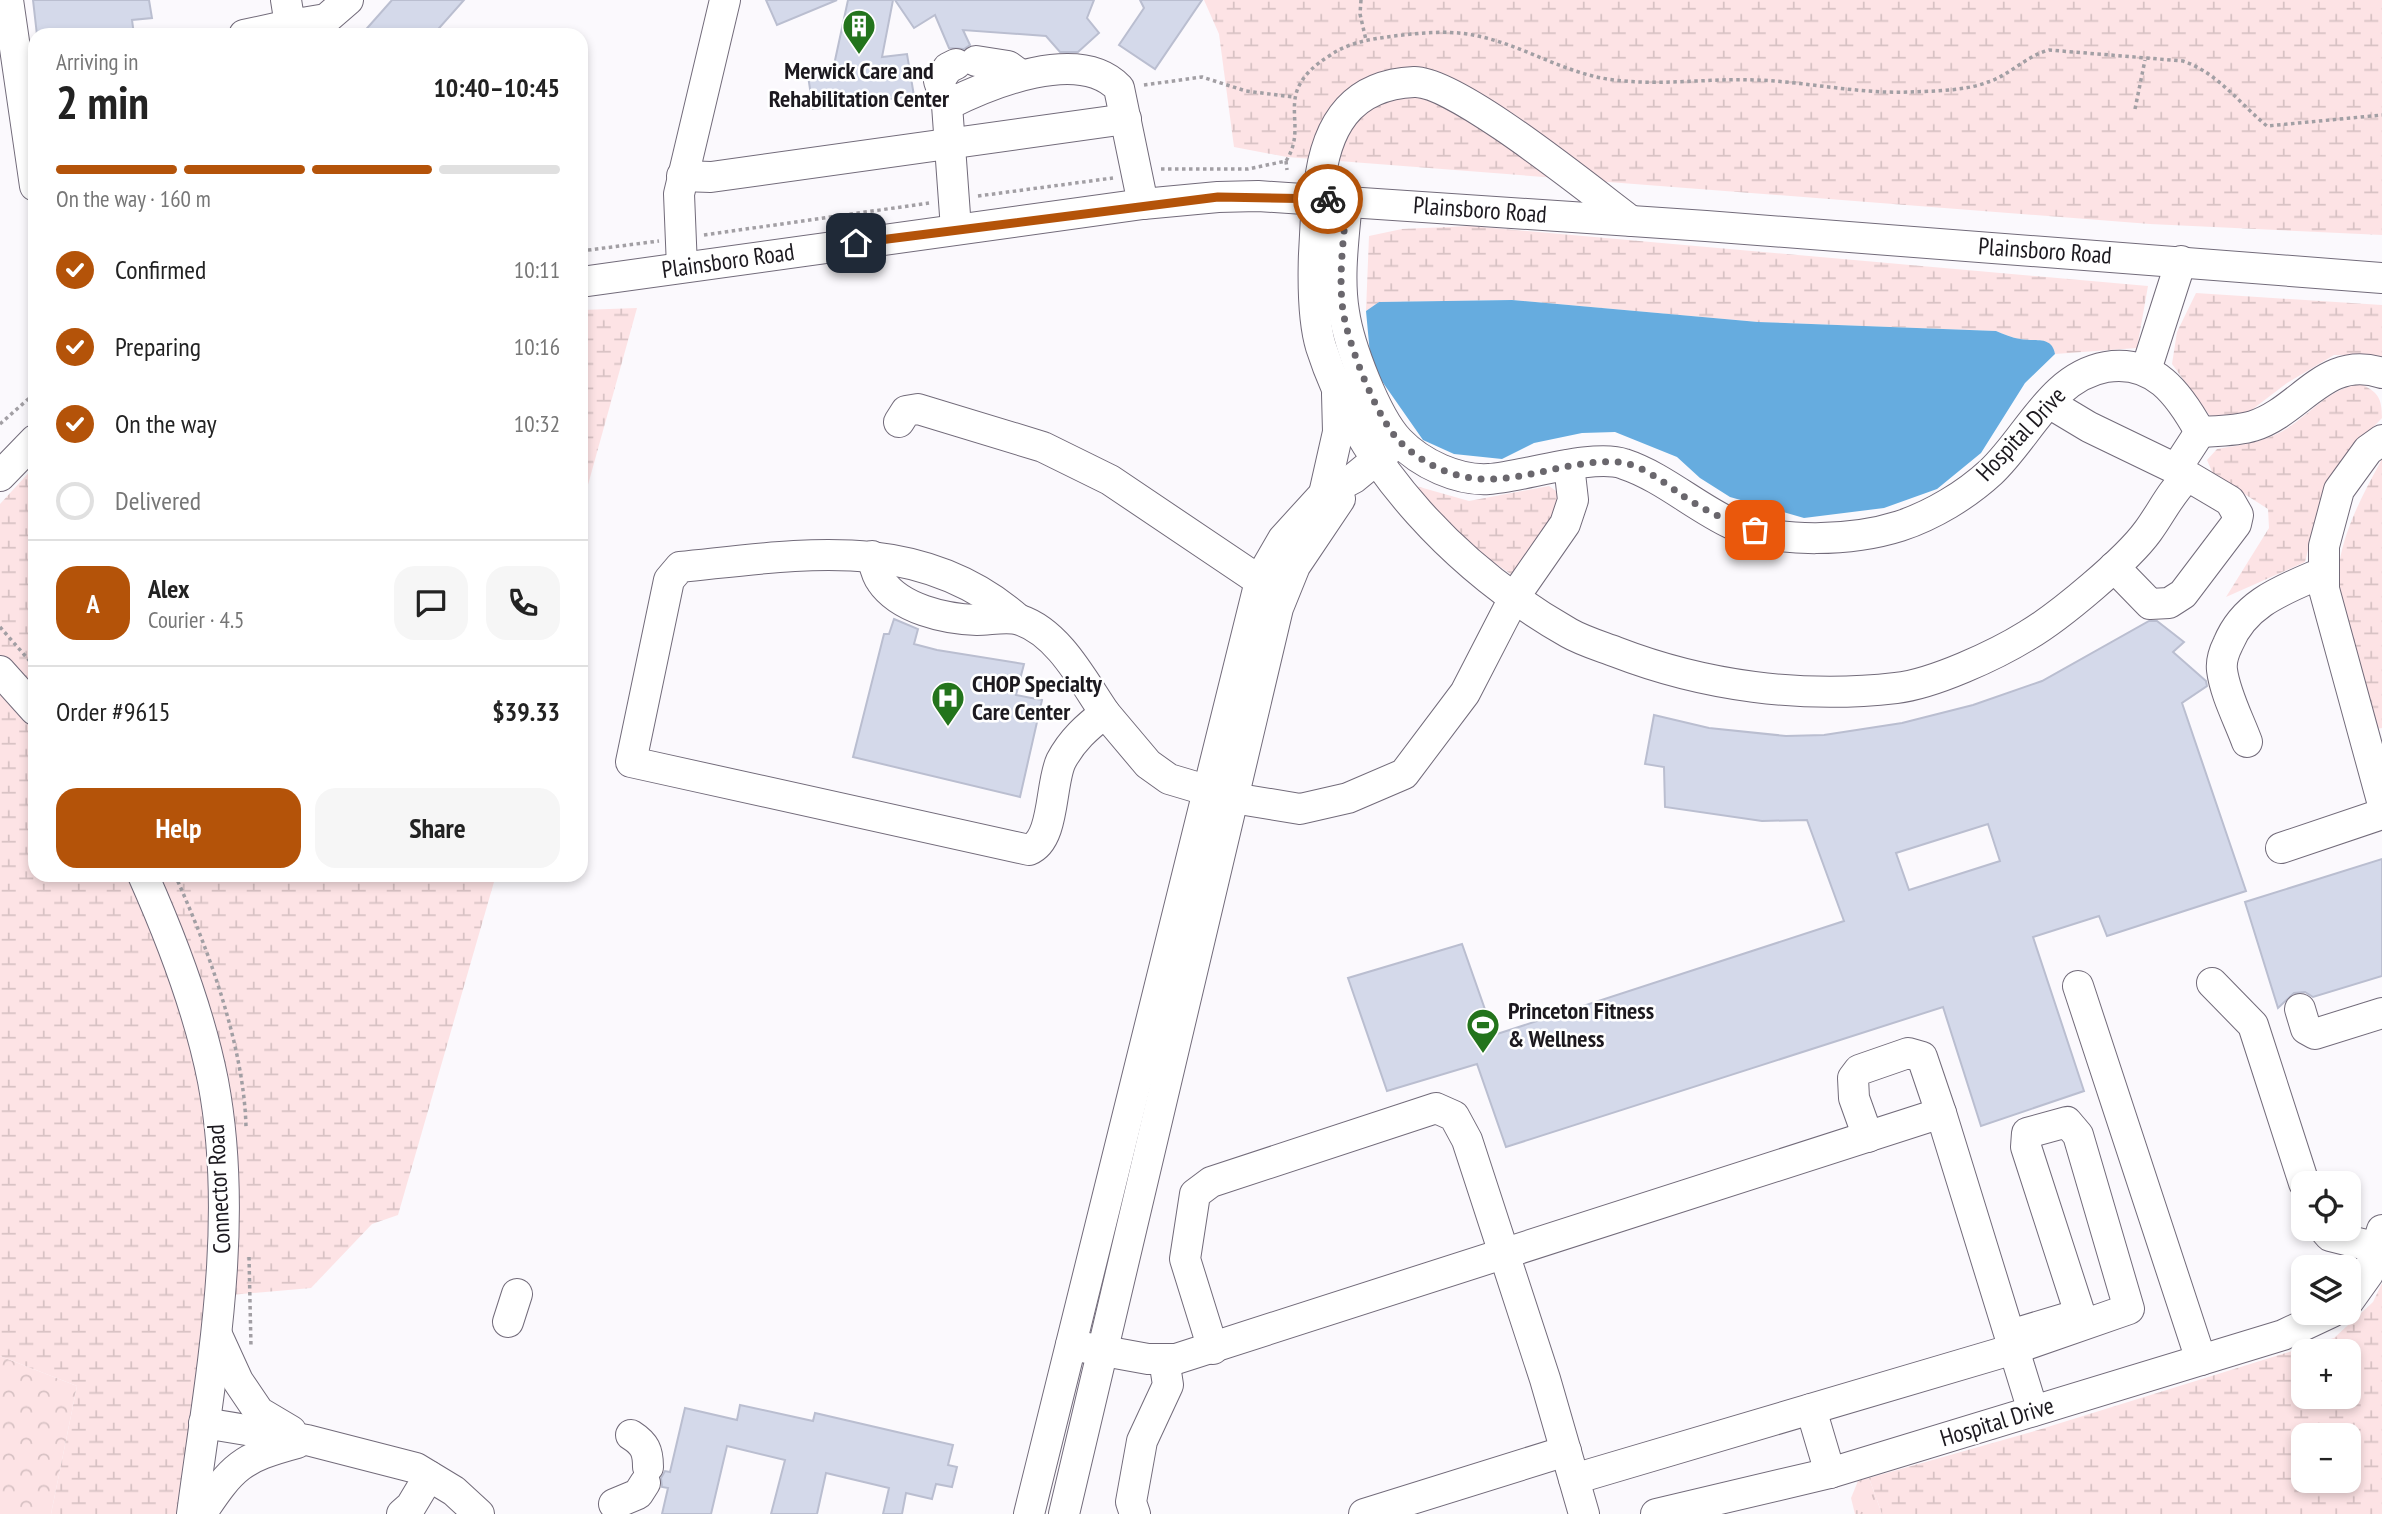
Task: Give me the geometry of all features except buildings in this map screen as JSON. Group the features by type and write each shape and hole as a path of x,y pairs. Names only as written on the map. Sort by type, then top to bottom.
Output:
{"street":[{"path":"8,0 28,138"},
{"path":"265,28 288,20 327,19 348,0"},
{"path":"682,267 677,211 682,176 725,0"},
{"path":"956,229 947,105 939,82 948,68 966,62 1008,66 1019,74"},
{"path":"947,105 986,85 1019,74 1044,71 1080,72 1108,79 1119,88 1143,204"},
{"path":"1389,449 1337,387 1320,343 1315,305 1317,198 1322,159 1340,116 1354,103 1386,85 1419,82 1436,86 1467,102 1630,221"},
{"path":"682,176 712,177 1126,119"},
{"name":"Plainsboro Road","path":"588,281 1143,204 1218,197 1347,200 2382,278"},
{"path":"1347,200 1342,289 1350,342 1406,499 1472,567 1571,634 1664,671 1739,686 1816,691 1900,688 1979,661 2031,634 2114,567 2147,533 2182,473 2200,432"},
{"path":"2180,261 2146,370 2176,396 2200,432"},
{"name":"Hospital Drive","path":"1389,449 1457,477 1489,479 1569,465 1620,462 1659,478 1734,524 1776,535 1847,538 1901,526 1944,506 1992,471 2049,403 2079,374 2131,364 2146,370"},
{"path":"2200,432 2254,426 2325,377 2340,372 2355,369 2382,373"},
{"path":"1324,494 1338,432 1337,387"},
{"path":"2049,403 2230,501 2238,515 2236,524 2183,594 2169,603 2150,604 2114,567"},
{"path":"899,422 906,411 918,408 1043,447 1110,480 1260,581"},
{"path":"2382,440 2368,450 2339,490 2324,546 2324,589 2382,801"},
{"path":"0,476 28,447"},
{"path":"1029,1514 1114,1170 1197,890 1220,795 1260,581 1283,539 1324,494 1354,478 1389,449"},
{"path":"1105,713 1073,741 1060,763 1045,834 1038,847 1029,850 631,762 669,580 680,567 813,553 872,556 923,567 991,595 1018,619 1052,640 1105,713 1148,764 1169,779 1220,795 1300,809 1348,798 1404,774 1465,693 1515,596 1565,524 1573,500 1569,465"},
{"path":"1220,795 1294,566 1354,478"},
{"path":"872,556 879,580 898,599 933,613 974,620 1018,619"},
{"path":"2247,742 2221,670 2230,638 2240,619 2251,609 2276,593 2324,572"},
{"path":"2,674 28,702"},
{"path":"2281,848 2382,814"},
{"name":"Connector Road","path":"146,882 191,998 213,1082 223,1183 223,1279 192,1514"},
{"path":"1064,1514 1143,1181 1197,890"},
{"path":"2212,983 2253,1025 2300,1171"},
{"path":"2078,986 2201,1360"},
{"path":"2300,1009 2306,1029 2315,1034 2382,1013"},
{"path":"1868,1137 1854,1098 1853,1078 1859,1070 1908,1053 1922,1056 2033,1411"},
{"path":"1213,1349 1185,1259 1195,1194 1211,1181 1436,1108 1454,1116 1467,1140 1584,1514"},
{"path":"1071,1345 1103,1352 1164,1359 1213,1349 1941,1113"},
{"path":"1364,1514 1811,1409 2012,1342 2129,1309 2078,1135 2067,1122 2027,1133 2026,1147 2080,1314 2012,1342"},
{"path":"2361,1240 2380,1242 2368,1275 2361,1284"},
{"name":"Hospital Drive","path":"1656,1514 1830,1473 2283,1335 2304,1325"},
{"path":"216,1335 238,1381 259,1412 307,1440"},
{"path":"1135,1514 1131,1502 1142,1441 1168,1385 1164,1359"},
{"path":"1811,1409 1830,1473"},
{"path":"204,1423 307,1440 416,1468 454,1491 479,1514"},
{"path":"614,1504 638,1494 647,1475 648,1452 642,1442 631,1435"},
{"path":"201,1514 228,1474 247,1460 256,1454 307,1440"},
{"path":"402,1514 411,1506 429,1476"}],"path":[{"path":"1362,0 1360,14 1366,40"},
{"path":"1287,170 1286,161 1294,148 1293,97 1305,77 1321,61 1343,47 1366,40 1416,34 1473,35 1562,68 1610,80 1652,84 1754,80 1857,92 1910,92 1988,83 2037,53 2049,50 2145,60 2183,61 2200,67 2222,82 2242,106 2267,126 2382,115"},
{"path":"2135,109 2145,60"},
{"path":"1143,85 1202,77 1246,91 1293,97"},
{"path":"588,250 953,200 1151,169 1248,169 1286,161"},
{"path":"0,424 28,399"},
{"path":"0,626 28,659"}],"green space":[{"path":"1204,0 2382,0 2382,235 2150,224 1287,157 1234,147 1219,34"},
{"path":"1470,226 2148,286 2137,348 2055,354 2050,344 2041,340 2025,340 1996,331 1758,322 1512,300 1379,302 1366,311 1369,236 1402,229"},
{"path":"2196,293 2382,305 2382,356 2334,355 2287,383 2241,418 2210,416 2172,364 2177,332"},
{"path":"637,308 588,485 588,310"},
{"path":"2361,384 2378,396 2382,418 2353,448 2321,497 2305,562 2226,597 2269,528 2268,509 2213,474 2207,460 2217,449 2273,436 2338,391"},
{"path":"2382,459 2382,728 2376,729 2340,610 2338,573 2349,528"},
{"path":"28,474 28,882 494,882 398,1215 372,1224 311,1288 218,1296 187,1514 51,1514 77,1386 0,1356 0,504"},
{"path":"1416,486 1469,501 1549,486 1563,496 1555,518 1512,575 1463,541"},
{"path":"2382,1283 2382,1514 1882,1514 1869,1478 2038,1430 2291,1351 2291,1409 2361,1409 2361,1339 2331,1339 2348,1325 2361,1325 2361,1313 2373,1302"},
{"path":"0,1356 77,1386 51,1514 0,1514"},
{"path":"1869,1478 1882,1514 1855,1514 1851,1498 1858,1481"}],"water":[{"path":"1512,300 1758,322 1996,331 2025,340 2042,340 2050,344 2055,354 2025,383 1981,453 1937,489 1884,508 1804,518 1730,497 1700,478 1677,457 1615,432 1582,433 1534,443 1502,459 1454,454 1423,440 1379,377 1370,354 1366,311 1379,302"}],"way so far":[{"path":"1328,199 1347,200 1342,289 1343,311 1350,342 1368,388 1399,441 1432,465 1457,477 1489,479 1569,465 1620,462 1659,478 1685,497 1734,524 1755,530"}],"place":[{"name":"Merwick Care and Rehabilitation Center","path":"859,56"},
{"name":"CHOP Specialty Care Center","path":"948,728"},
{"name":"Princeton Fitness & Wellness","path":"1483,1055"}],"route":[{"path":"856,243 1143,204 1218,197 1328,199"}]}
